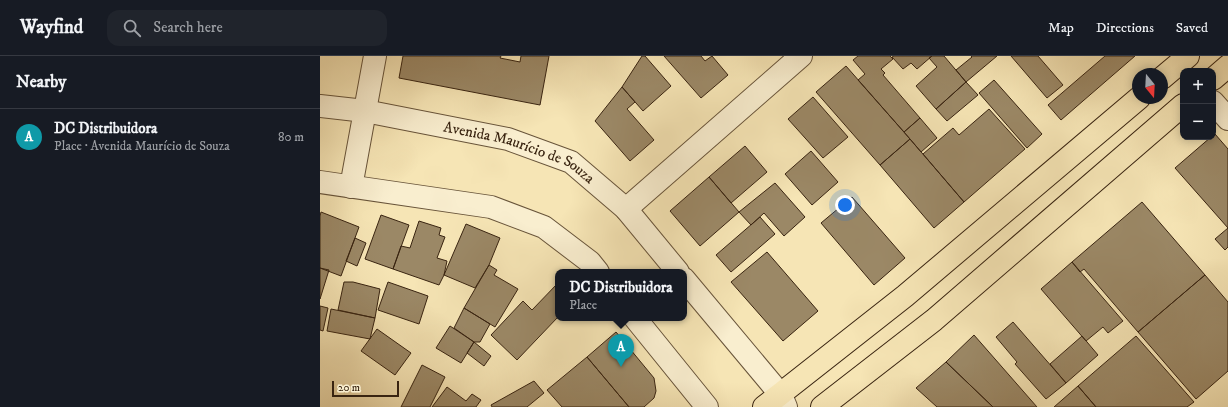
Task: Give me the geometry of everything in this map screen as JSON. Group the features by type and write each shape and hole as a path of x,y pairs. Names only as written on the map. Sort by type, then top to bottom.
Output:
{"main road":[{"path":"1168,73 1182,62"},
{"path":"1216,76 1228,66"},
{"path":"777,403 1132,104"},
{"path":"822,407 934,320 1180,108"}],"street":[{"path":"351,187 375,56"},
{"path":"626,209 801,56"},
{"path":"1215,104 1228,119"},
{"name":"Avenida Maurício de Souza","path":"320,106 365,111 508,139 571,162 626,209 676,269"},
{"path":"320,182 491,207 544,227 590,262 596,269"},
{"path":"687,283 777,403"},
{"path":"637,321 707,407"}],"building":[{"path":"403,56 501,56 500,58 520,62 521,56 549,56 540,105 399,78"},
{"path":"642,56 645,56 671,86 643,111 622,87"},
{"path":"664,56 701,56 705,61 712,56 728,75 701,98"},
{"path":"858,56 890,56 893,59 881,69 885,73 883,75 920,118 904,132 858,80 865,74 853,60"},
{"path":"932,56 917,69 911,63 903,69 892,57"},
{"path":"932,56 944,56 966,82 936,109 916,86 937,67 929,58"},
{"path":"971,56 997,56 966,82 956,70 972,57"},
{"path":"1011,56 1038,56 1063,85 1047,98"},
{"path":"1105,56 1135,56 1061,120 1048,105"},
{"path":"846,66 910,139 880,165 816,92"},
{"path":"994,80 1042,134 1027,148 979,93"},
{"path":"966,82 978,95 947,121 936,109"},
{"path":"622,87 635,102 627,109 654,140 630,161 595,121"},
{"path":"813,97 848,137 823,158 788,119"},
{"path":"989,109 1025,149 964,202 923,154 953,128 959,135"},
{"path":"920,118 937,138 921,152 904,132"},
{"path":"1216,135 1228,149 1228,228 1175,168 1208,140 1216,140"},
{"path":"910,139 964,202 934,228 880,165"},
{"path":"745,146 767,172 731,203 709,177"},
{"path":"811,151 838,182 812,205 785,174"},
{"path":"709,177 739,212 700,246 670,211"},
{"path":"775,183 805,217 784,236 764,213 751,225 739,212"},
{"path":"852,197 905,258 874,285 821,223"},
{"path":"1142,202 1205,275 1138,332 1084,269 1080,272 1072,262"},
{"path":"321,212 359,227 341,276 320,268"},
{"path":"381,215 409,225 393,269 365,259"},
{"path":"760,217 775,234 731,272 716,255"},
{"path":"419,221 441,228 439,235 445,237 437,258 447,261 444,275 439,285 393,269 401,246 410,248"},
{"path":"466,224 500,238 489,265 475,288 444,275"},
{"path":"1228,228 1228,247 1225,250 1215,239"},
{"path":"355,238 366,243 357,266 346,261"},
{"path":"767,252 818,311 783,341 731,282"},
{"path":"1072,262 1123,321 1108,333 1103,327 1086,341 1041,289"},
{"path":"489,265 497,270 494,275 518,289 495,327 464,308"},
{"path":"320,268 329,270 320,299"},
{"path":"1205,275 1228,302 1228,371 1196,399 1138,332"},
{"path":"344,282 353,282 380,289 375,318 338,310"},
{"path":"388,282 428,296 419,324 378,310"},
{"path":"555,286 555,320 517,360 491,335 523,301 532,310"},
{"path":"320,306 328,308 323,331 320,330"},
{"path":"464,308 490,324 480,342 474,342 454,328"},
{"path":"331,309 375,318 370,339 327,331"},
{"path":"1013,322 1066,383 1046,399 1015,364 1017,362 996,337"},
{"path":"450,326 474,342 461,363 436,348"},
{"path":"377,329 411,353 395,375 361,351"},
{"path":"616,332 654,378 656,391 654,398 644,407 629,407 587,357"},
{"path":"974,335 1037,407 993,407 946,362"},
{"path":"1082,336 1098,355 1066,383 1050,364"},
{"path":"1136,336 1194,402 1187,407 1096,407 1078,386"},
{"path":"474,342 491,356 484,366 467,353"},
{"path":"587,357 629,407 562,407 547,390"},
{"path":"946,362 993,407 937,407 916,388"},
{"path":"422,365 445,377 430,407 401,407"},
{"path":"534,381 544,393 527,407 492,407 491,405"},
{"path":"1078,386 1096,407 1054,407"},
{"path":"447,387 466,401 472,394 481,400 476,407 432,407"}],"place":[{"name":"DC Distribuidora","path":"621,367"}]}
